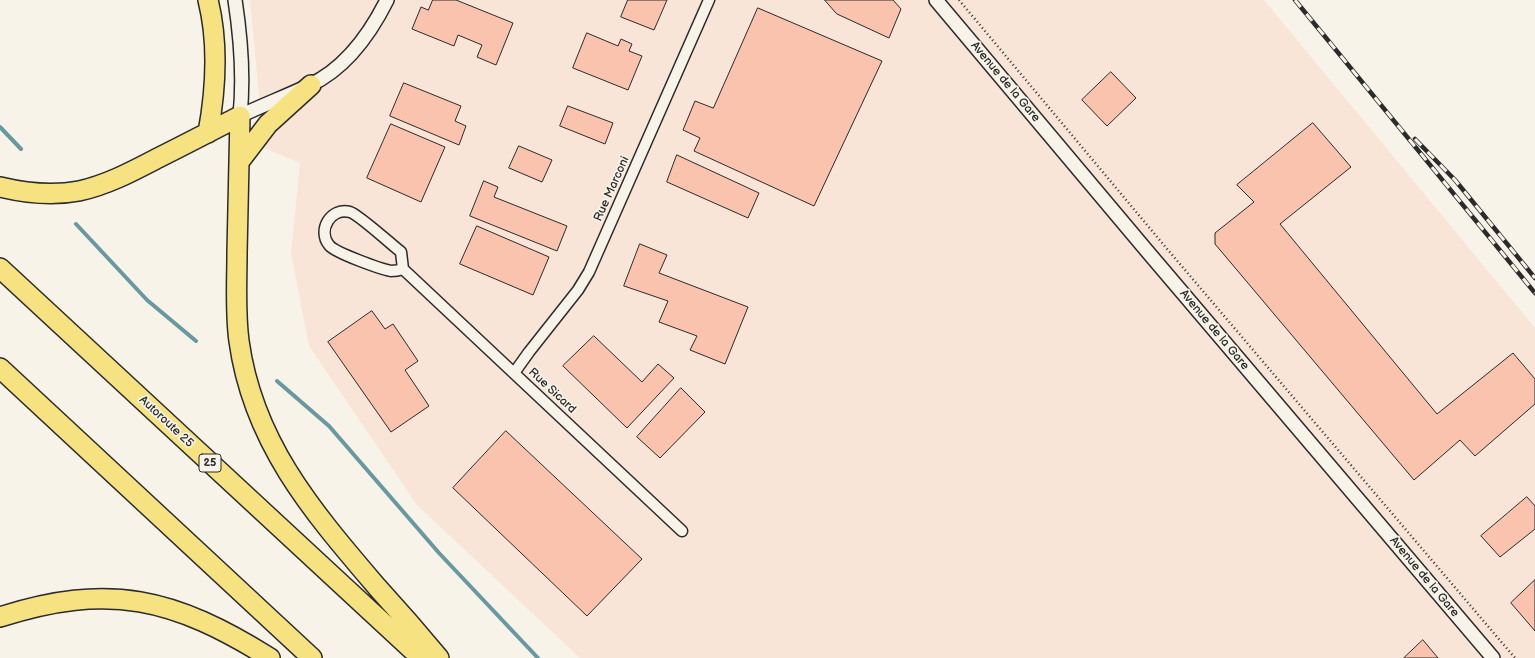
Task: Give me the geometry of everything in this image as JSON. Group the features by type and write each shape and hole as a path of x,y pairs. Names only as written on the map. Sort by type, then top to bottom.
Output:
{"highway":[{"path":"208,0 214,38 215,72 214,103 208,133"},
{"path":"240,162 268,124 311,85"},
{"path":"0,187 47,193 69,192 85,189 133,171 240,116 237,276 238,327 246,375 262,422 285,468 335,538 439,658"},
{"name":"Autoroute 25","path":"0,268 420,658"},
{"path":"0,368 312,658"},
{"path":"0,617 48,604 74,600 99,598 133,600 169,608 192,616 226,632 270,658"}],"street":[{"path":"235,0 240,39 243,88 240,116"},
{"path":"240,116 262,105 311,85 334,70 357,47 371,30 387,0"},
{"name":"Rue Marconi","path":"514,373 578,290 590,272 709,0"},
{"name":"Avenue de la Gare","path":"936,0 1493,658"},
{"path":"341,211 352,212 401,252 404,269 392,271 340,254 329,246 324,236 325,226 331,216 341,211"},
{"name":"Rue Sicard","path":"404,269 682,531"}],"path":[{"name":"Avenue de la Gare","path":"959,0 1168,250 1515,658"}],"shaded area":[{"path":"250,0 1264,0 1535,328 1535,658 580,658 417,505 309,346 291,253 300,163 264,148"}],"building":[{"path":"433,0 456,0 513,23 496,65 477,57 482,45 458,35 454,46 412,29 421,7 428,10"},
{"path":"628,0 667,0 654,30 621,17"},
{"path":"825,0 893,0 901,9 889,38 837,14"},
{"path":"758,8 882,61 814,206 694,151 700,138 683,130 695,101 713,108"},
{"path":"587,33 618,46 621,39 632,44 629,51 642,56 628,90 573,68"},
{"path":"1111,72 1136,98 1107,126 1082,100"},
{"path":"404,83 461,106 455,121 466,126 459,145 390,116"},
{"path":"568,106 613,123 605,144 560,126"},
{"path":"1313,123 1351,167 1280,224 1437,414 1513,353 1535,379 1535,404 1475,456 1460,440 1414,480 1215,244 1215,233 1254,202 1237,185"},
{"path":"391,124 445,147 421,202 367,178"},
{"path":"519,146 552,160 542,182 509,168"},
{"path":"677,155 759,193 748,218 667,182"},
{"path":"484,181 498,187 494,197 567,226 557,251 470,216"},
{"path":"477,226 549,257 533,295 460,264"},
{"path":"640,244 667,255 659,273 748,307 725,364 690,350 697,336 659,322 668,301 624,286"},
{"path":"372,311 385,329 393,324 418,361 405,370 429,406 391,432 328,342"},
{"path":"594,336 642,382 658,364 674,378 627,428 563,366"},
{"path":"681,388 705,412 660,458 637,437"},
{"path":"506,431 642,559 587,616 453,488"},
{"path":"1527,497 1535,506 1535,529 1500,557 1481,536"},
{"path":"1535,580 1535,631 1511,603"},
{"path":"1423,640 1438,658 1404,658"}],"waterway":[{"path":"0,127 21,149"},
{"path":"76,224 147,300 196,341"},
{"path":"277,381 329,426 439,553 538,658"}],"railway":[{"path":"1295,0 1535,293"},
{"path":"1415,139 1455,180 1535,278"}]}
